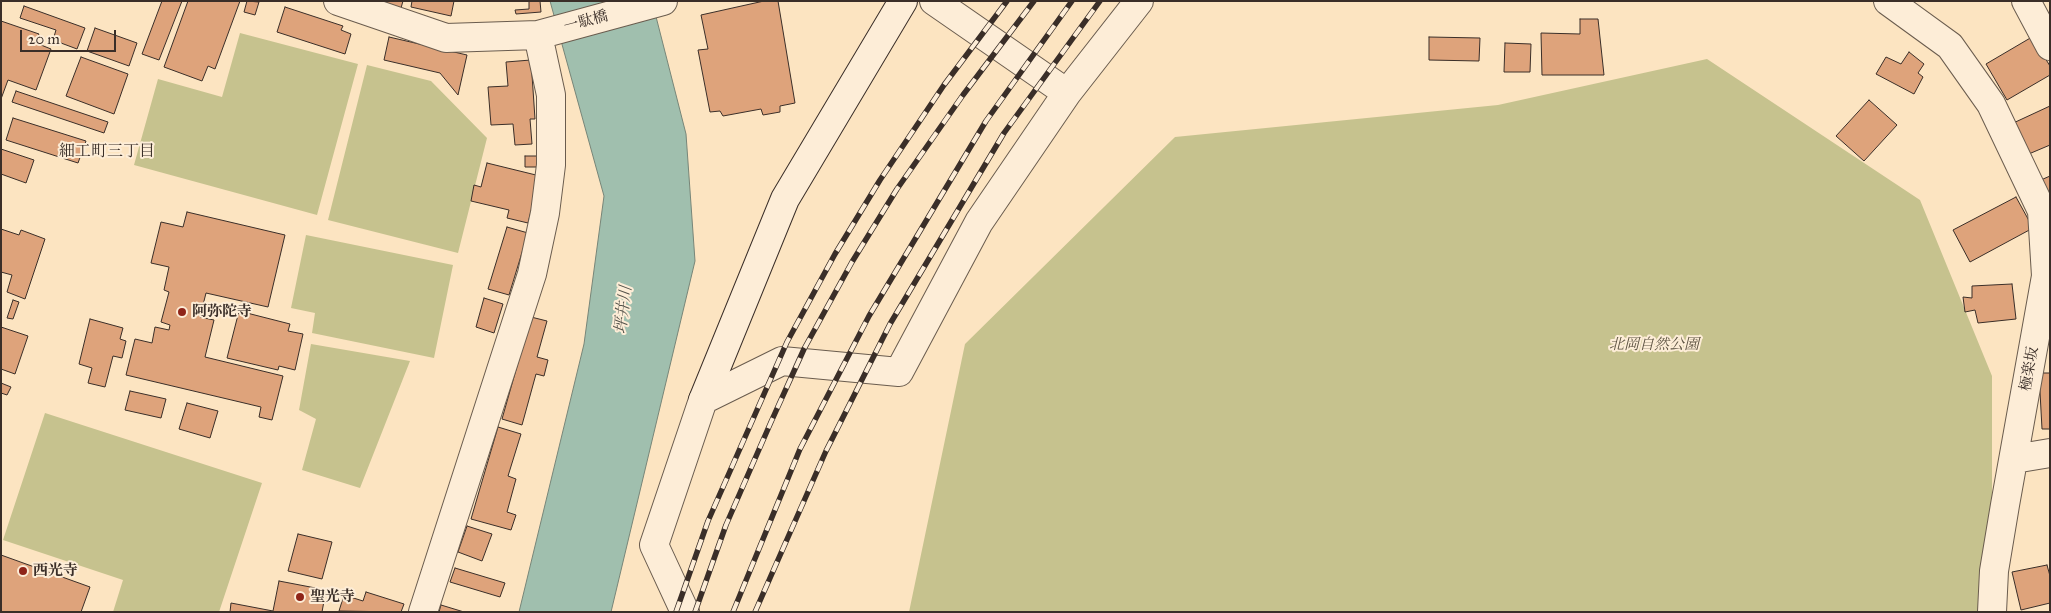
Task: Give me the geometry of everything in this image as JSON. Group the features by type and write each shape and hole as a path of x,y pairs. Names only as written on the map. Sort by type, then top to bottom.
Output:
{"street":[{"name":"一駄橋","path":"338,1 446,38 538,35 662,1"},
{"path":"685,612 654,545 703,400 784,199 903,1"},
{"path":"934,1 1067,93"},
{"path":"703,400 782,360 900,372 979,222 1067,93 1139,1"},
{"name":"極楽坂","path":"1888,1 1950,46 1991,104 2042,210 2048,276 1994,571 1992,612"},
{"path":"2026,1 2050,46"},
{"path":"423,612 532,274 545,213 551,165 551,95 538,35"},
{"path":"2014,459 2050,454"}],"green space":[{"path":"240,33 358,64 317,215 134,165 158,79 222,97"},
{"name":"北岡自然公園","path":"1707,59 1920,200 1992,376 1992,612 909,612 965,344 1175,137 1498,105"},
{"path":"367,65 431,81 487,138 458,253 328,220"},
{"path":"306,235 453,265 434,358 312,333 315,313 291,308"},
{"path":"311,344 410,361 360,488 302,470 316,419 299,410"},
{"path":"45,413 262,483 219,612 113,612 123,580 3,540"}],"water":[{"name":"坪井川","path":"550,1 652,1 686,134 695,261 611,612 519,612 584,344 604,196"}],"building":[{"path":"162,1 182,1 159,60 142,54"},
{"path":"188,1 240,1 215,69 208,66 202,81 164,67"},
{"path":"247,1 259,2 255,15 244,12"},
{"path":"378,1 403,1 401,8"},
{"path":"412,1 454,1 451,16 411,7"},
{"path":"529,1 540,1 541,12 516,14 515,10 529,9"},
{"path":"764,1 778,1 795,103 780,106 780,112 763,115 761,109 723,116 720,111 710,112 698,50 708,49 701,15"},
{"path":"24,6 85,28 77,49 53,40 56,30 20,18"},
{"path":"285,7 343,26 341,30 351,34 345,54 277,32"},
{"path":"1580,19 1598,19 1604,75 1542,75 1541,33 1580,34"},
{"path":"1,21 39,34 36,43 51,49 36,90 8,80 1,99"},
{"path":"95,28 137,43 129,66 87,51"},
{"path":"389,37 467,55 458,95 440,73 384,60"},
{"path":"1429,37 1480,38 1479,61 1429,60"},
{"path":"2032,37 2050,66 2050,75 2007,100 1986,64"},
{"path":"1505,43 1531,44 1530,72 1504,72"},
{"path":"1909,52 1924,64 1918,73 1923,77 1914,94 1876,74 1886,57 1901,64"},
{"path":"81,57 128,74 114,114 66,96"},
{"path":"531,60 535,119 530,119 532,144 515,145 513,124 491,125 488,87 508,86 506,62"},
{"path":"16,91 108,122 104,133 12,102"},
{"path":"1869,100 1897,125 1864,161 1836,136"},
{"path":"2050,106 2050,145 2024,156 2009,125"},
{"path":"13,118 86,141 78,163 6,140"},
{"path":"1,149 34,160 26,183 1,174"},
{"path":"525,156 544,156 544,167 525,167"},
{"path":"487,163 540,176 528,223 507,218 509,210 471,201 474,185 481,187"},
{"path":"2050,176 2050,199 2041,180"},
{"path":"2016,197 2033,228 1970,262 1953,230"},
{"name":"阿弥陀寺","path":"187,212 285,235 268,307 206,293 200,317 214,320 205,357 283,376 272,420 259,417 261,407 126,375 135,339 152,343 155,327 169,330 170,325 161,322 169,292 164,290 169,267 151,263 161,222 183,227"},
{"path":"507,227 528,233 509,295 488,289"},
{"path":"1,229 19,235 21,230 45,239 25,299 7,292 12,275 1,272"},
{"path":"2012,284 2016,319 1978,323 1975,310 1965,312 1963,297 1972,298 1972,286"},
{"path":"484,298 503,304 494,333 476,327"},
{"path":"13,300 19,302 13,319 7,318"},
{"path":"239,311 290,324 288,331 303,334 295,370 279,366 278,370 227,358"},
{"path":"531,317 547,321 537,357 548,360 544,376 536,374 522,425 502,419"},
{"path":"90,319 123,328 120,339 126,341 122,358 113,356 105,387 88,383 92,368 79,364"},
{"path":"1,327 28,336 15,374 1,369"},
{"path":"2039,373 2050,373 2050,429 2042,429"},
{"path":"1,383 11,387 7,395 1,393"},
{"path":"130,391 166,399 161,418 125,410"},
{"path":"187,403 218,411 210,438 179,429"},
{"path":"498,427 521,434 508,476 516,479 507,512 516,515 511,530 471,519"},
{"path":"467,526 492,534 482,561 458,552"},
{"path":"298,534 332,542 322,579 288,571"},
{"name":"西光寺","path":"1,555 90,587 81,612 1,612"},
{"path":"2047,565 2050,576 2050,603 2021,610 2012,572"},
{"path":"455,568 505,583 500,597 450,582"},
{"name":"聖光寺","path":"279,581 326,590 322,612 230,612 231,603 273,611"},
{"path":"366,592 404,604 401,612 339,611 344,595 363,601"},
{"path":"441,605 464,612 439,612"}],"railway":[{"path":"676,612 708,521 787,342 835,254 880,180 944,85 1007,1"},
{"path":"695,612 726,525 771,422 804,349 852,262 897,189 963,95 1034,1"},
{"path":"733,612 800,449 869,316 986,121 1072,1"},
{"path":"755,612 826,451 890,324 1004,133 1100,1"}],"place":[{"name":"阿弥陀寺","path":"182,312"},
{"name":"西光寺","path":"23,571"},
{"name":"聖光寺","path":"300,597"}],"district":[{"name":"細工町三丁目","path":"107,152"}]}
